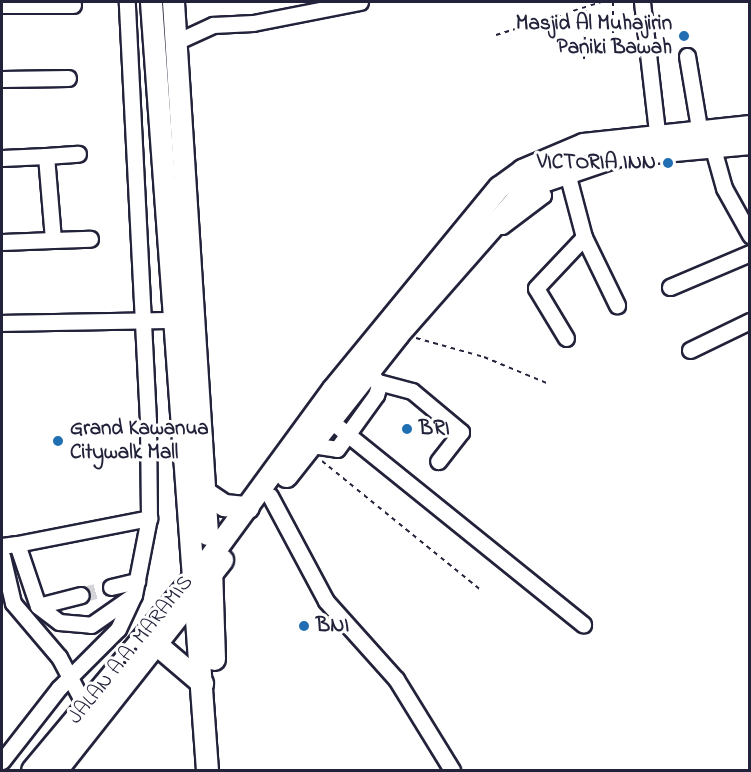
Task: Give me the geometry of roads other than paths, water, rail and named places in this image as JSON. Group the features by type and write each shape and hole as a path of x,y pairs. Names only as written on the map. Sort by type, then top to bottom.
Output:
{"highway":[{"path":"151,2 174,320 192,527 205,568"},
{"path":"173,2 206,493 205,568 213,747 207,771"},
{"name":"JALAN A.A. MARAMIS","path":"32,771 170,598 205,568 354,363 499,187 522,170 583,144 657,132 750,126"},
{"path":"56,771 194,595 205,568 270,496 331,421 373,377 398,334 513,199 535,184 566,169 619,155 750,143"},
{"path":"206,493 224,506 248,507"},
{"path":"170,598 192,527"},
{"path":"194,595 202,683 213,747 220,771"},
{"path":"155,643 202,683"}],"street":[{"path":"2,761 70,676 117,629 136,588 149,518 138,321 127,2"},
{"path":"176,42 213,25 253,23 360,2"},
{"path":"642,2 657,132"},
{"path":"2,5 73,5"},
{"path":"687,56 699,128"},
{"path":"2,79 68,78"},
{"path":"712,145 724,188 750,235"},
{"path":"2,158 78,154"},
{"path":"46,156 53,240"},
{"path":"566,169 584,237 617,305"},
{"path":"496,230 543,195 535,184"},
{"path":"566,338 536,290 584,237"},
{"path":"2,242 90,239"},
{"path":"670,287 750,253"},
{"path":"2,323 174,320"},
{"path":"690,350 750,321"},
{"path":"310,447 334,450 376,394 373,377 412,391 461,432 438,461"},
{"path":"331,421 583,624"},
{"path":"270,496 326,601 396,679 452,771"},
{"path":"136,588 82,626 59,621 38,606 9,545 149,518"},
{"path":"2,556 13,603 70,676 85,706"},
{"path":"111,587 136,588"},
{"path":"38,606 81,595"}],"tunnel":[{"path":"81,595 111,587"}],"place":[{"name":"Masjid Al Muhajirin Paniki Bawah","path":"684,36"},
{"name":"VICTORIA INN","path":"668,163"},
{"name":"BRI","path":"407,429"},
{"name":"Grand Kawanua Citywalk Mall","path":"58,441"},
{"name":"BNI","path":"304,626"}]}
